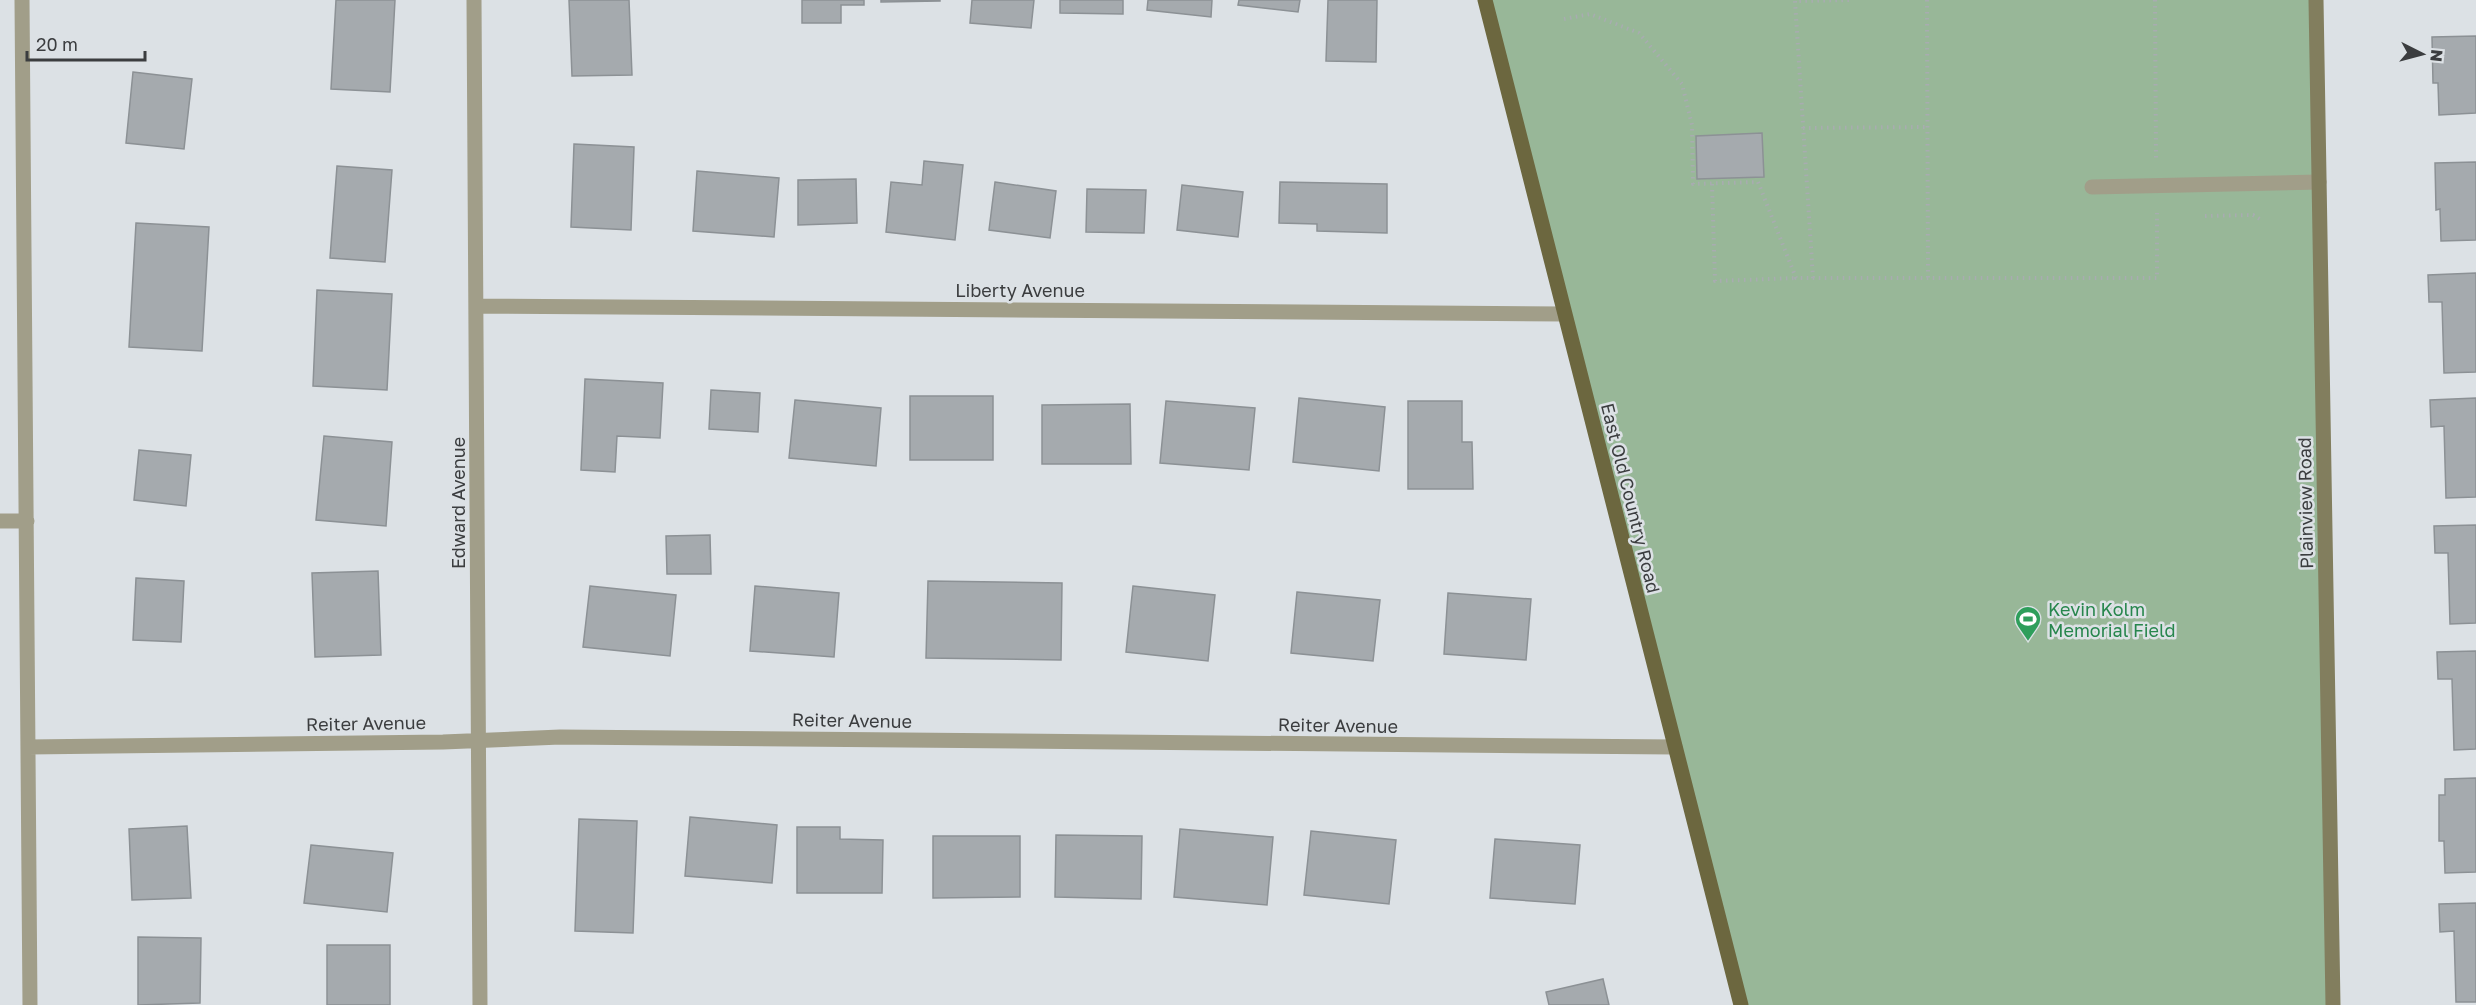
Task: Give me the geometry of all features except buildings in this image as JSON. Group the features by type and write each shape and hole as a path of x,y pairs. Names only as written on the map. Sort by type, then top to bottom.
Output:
{"main road":[{"name":"East Old Country Road","path":"1485,0 1741,1005"},
{"name":"Plainview Road","path":"2316,0 2333,1005"}],"street":[{"path":"22,0 30,1005"},
{"name":"Edward Avenue","path":"474,0 480,1005"},
{"path":"2092,188 2319,182"},
{"name":"Liberty Avenue","path":"476,306 1564,314"},
{"path":"0,521 27,521"},
{"name":"Reiter Avenue","path":"28,747 478,741 571,737 1675,747"}],"path":[{"path":"1813,279 1795,1 1852,0"},
{"path":"1927,0 1928,279"},
{"path":"1712,184 1715,281 1796,278 2157,278 2155,0"},
{"path":"1564,19 1590,14 1639,33 1682,84 1692,125 1693,184 1758,182 1796,278"},
{"path":"1803,128 1927,127"},
{"path":"2199,216 2253,215 2263,221"},
{"path":"2157,216 2167,216"}],"green space":[{"path":"1486,0 2316,0 2333,1005 1741,1005"}],"place":[{"name":"Kevin Kolm Memorial Field","path":"2028,642"}]}
